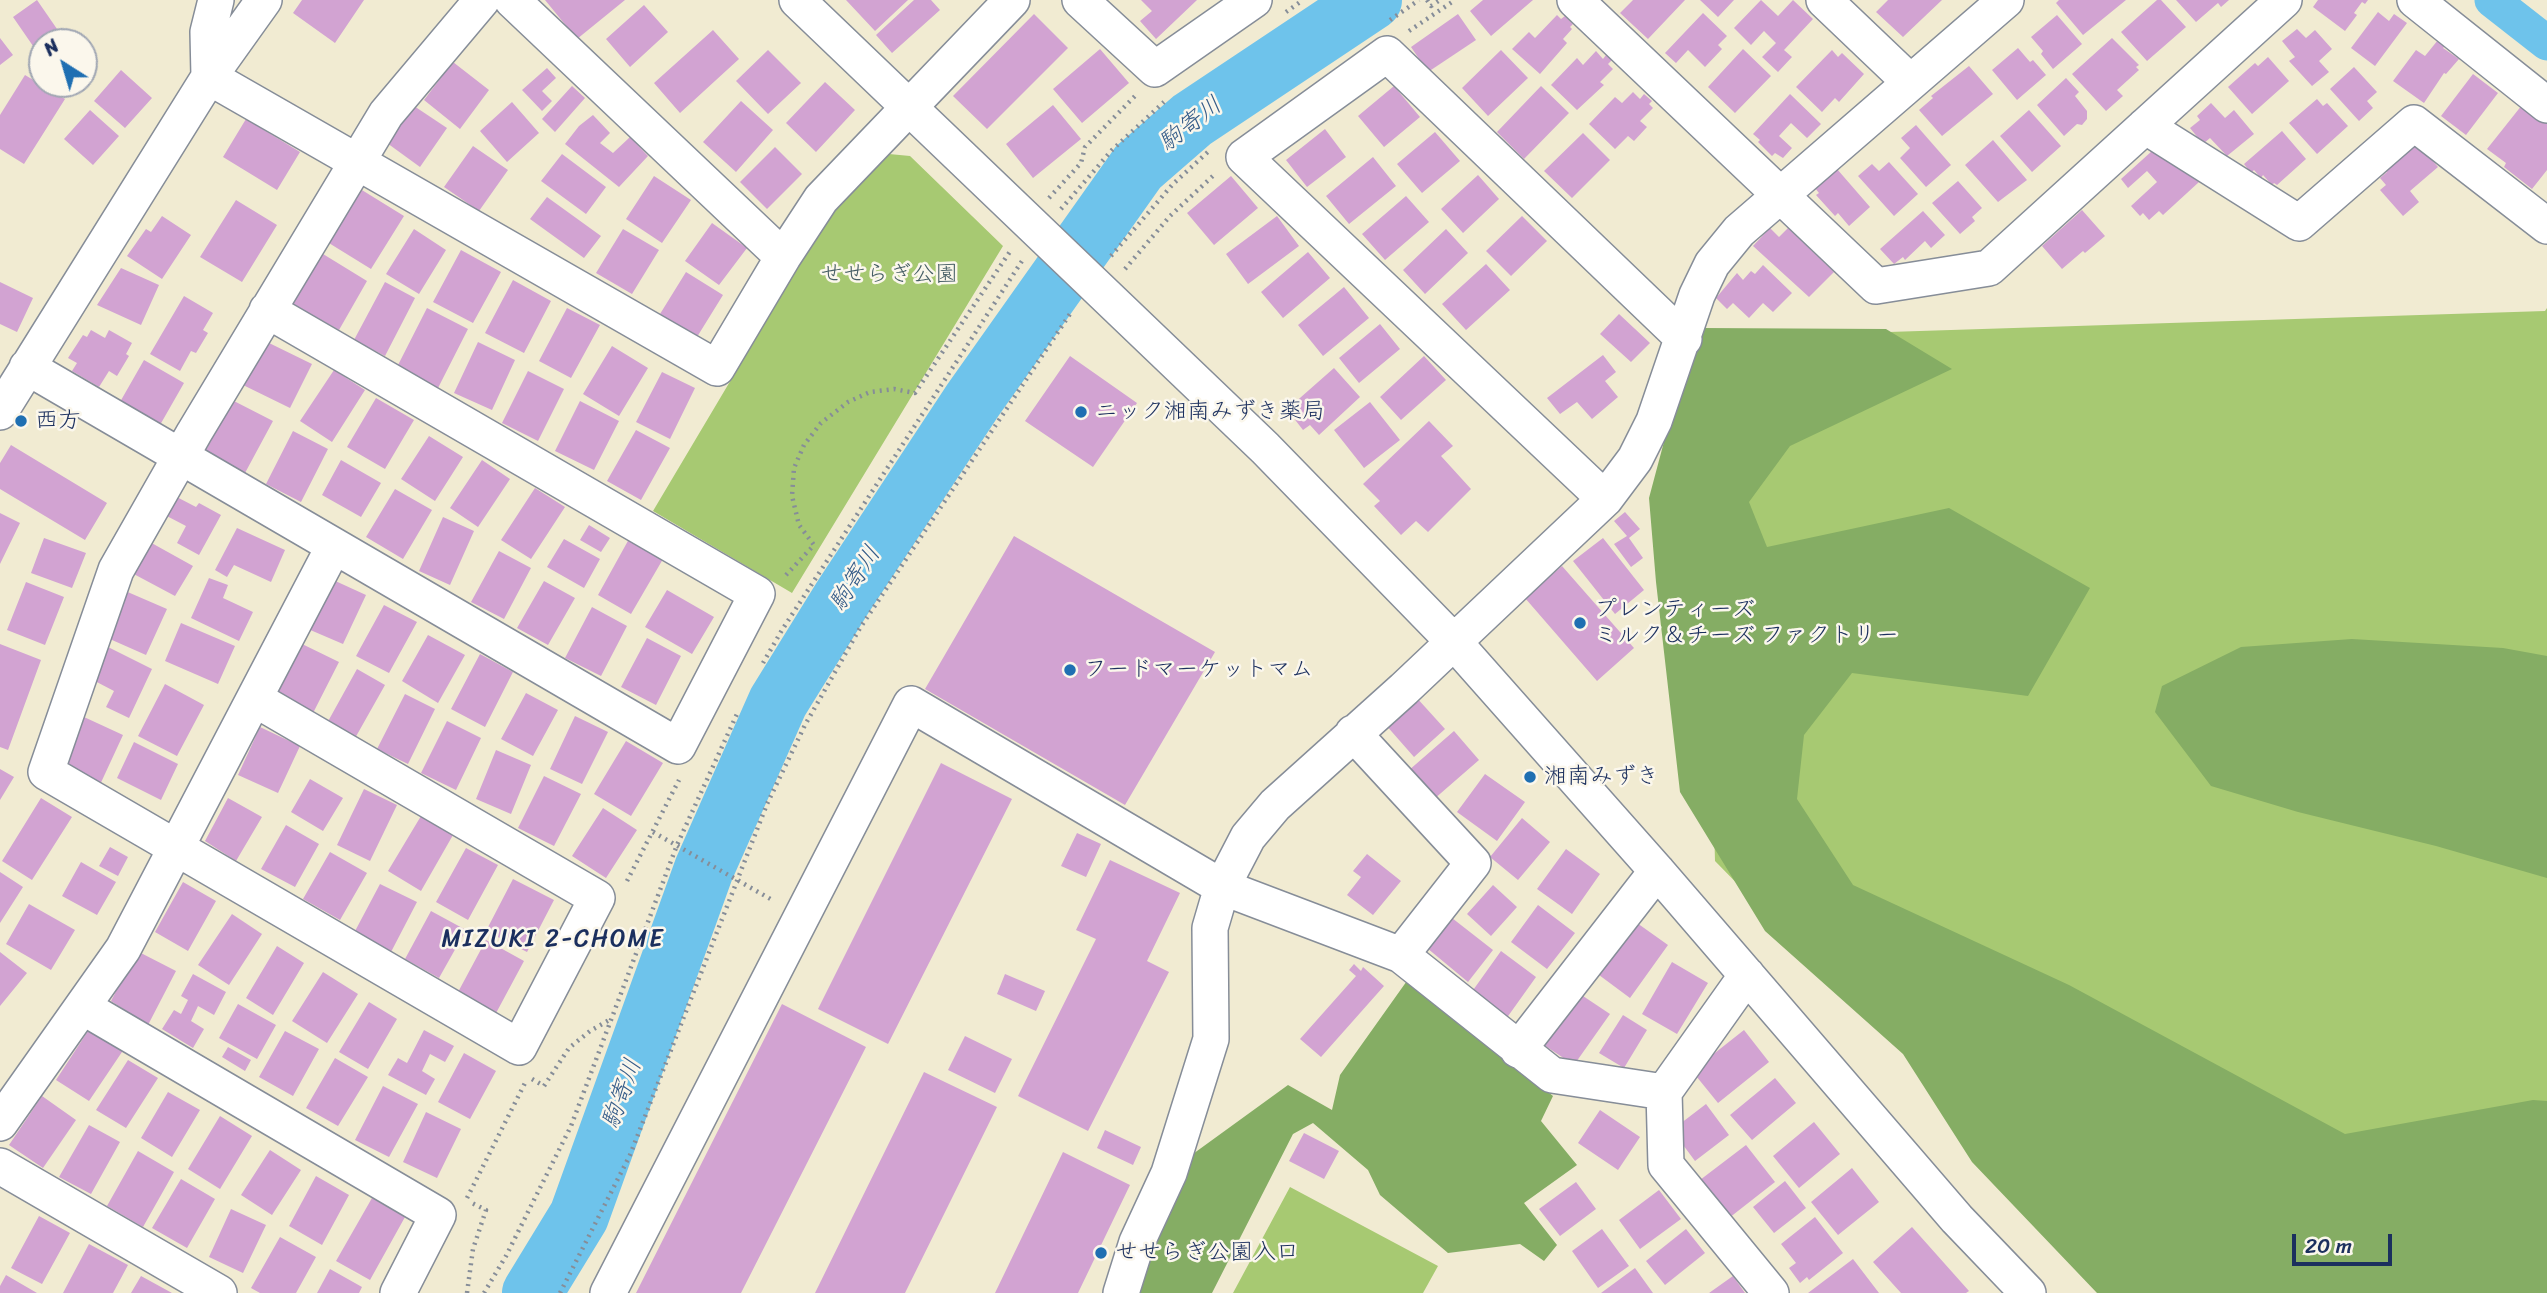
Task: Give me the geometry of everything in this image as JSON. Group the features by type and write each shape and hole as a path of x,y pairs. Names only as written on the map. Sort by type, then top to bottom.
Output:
{"street":[{"path":"209,77 208,32 216,0"},
{"path":"0,412 209,77 264,0"},
{"path":"255,699 597,898 519,1047 46,772 116,570 267,310 386,114 482,0"},
{"path":"512,0 783,257"},
{"path":"797,0 911,108 1032,233 1096,286 1265,448 1454,642 1657,871 1956,1219 2028,1293"},
{"path":"209,77 717,368 821,199 1012,0"},
{"path":"1080,0 1155,69 1254,0"},
{"path":"1575,0 1876,286 1989,268 2284,0"},
{"path":"1824,0 1910,82"},
{"path":"1121,1293 1137,1242 1169,1173 1211,1039 1210,928 1222,887 1248,837 1275,805 1454,642 1605,499 1635,459 1648,434 1698,295 1712,264 1739,231 2006,0"},
{"path":"2415,0 2547,105"},
{"path":"1605,499 1244,157 1387,54 1684,338"},
{"path":"2145,126 2299,223 2414,123 2547,226"},
{"path":"27,367 678,746 757,594 267,310"},
{"path":"0,1123 123,949 334,546"},
{"path":"608,1293 911,705 1222,887 1401,954 1552,1075 1664,1092"},
{"path":"1353,733 1473,863 1401,954"},
{"path":"1518,1050 1657,871"},
{"path":"1747,975 1664,1092 1666,1165 1771,1293"},
{"path":"83,1007 438,1216 398,1293"},
{"path":"0,1166 219,1293"}],"path":[{"path":"1427,0 1431,6 1440,0"},
{"path":"1387,54 1395,41 1455,0"},
{"path":"783,578 814,545 799,525 792,496 794,468 804,445 821,423 848,402 870,392 894,389 915,393 1081,163 1085,147 1147,84 1155,69"},
{"path":"560,1293 630,1155 767,804 805,725 860,628 1096,286 1197,188 1229,162 1244,157"},
{"path":"762,666 1032,233"},
{"path":"484,1293 506,1256 571,1126 679,847 743,702"},
{"path":"597,898 626,883 682,775 678,746"},
{"path":"653,832 783,906"},
{"path":"467,1293 473,1249 486,1210 466,1200 528,1077 544,1086 569,1048 612,1018"}],"green space":[{"name":"せせらぎ公園","path":"889,154 910,156 1003,246 792,593 653,511 826,220"},
{"path":"2547,308 2547,1293 2138,1293 1715,861 1701,338 2545,311"},
{"path":"1702,328 1886,329 1952,369 1790,446 1749,502 1767,547 1949,508 2090,588 2028,696 1852,673 1804,735 1797,799 1853,885 2069,985 2345,1134 2533,1100 2547,1101 2547,1293 2097,1293 1972,1162 1903,1054 1765,931 1680,792 1656,582 1649,498 1673,408"},
{"path":"2352,639 2503,648 2547,656 2547,878 2436,846 2298,812 2211,786 2155,712 2162,686 2241,647"},
{"path":"1409,978 1553,1096 1541,1121 1577,1165 1524,1203 1557,1245 1544,1261 1520,1244 1448,1253 1380,1195 1368,1170 1313,1123 1293,1134 1212,1293 1135,1293 1186,1159 1288,1085 1332,1110 1340,1075"},
{"path":"1290,1187 1438,1266 1423,1293 1233,1293"}],"building":[{"path":"37,0 56,28 28,28 28,39 13,17"},
{"path":"302,0 364,0 335,43 293,13"},
{"path":"545,0 625,0 577,39"},
{"path":"846,0 908,0 875,31"},
{"path":"914,0 931,0 940,10 892,53 876,35"},
{"path":"1141,0 1197,0 1156,39 1140,21 1152,11"},
{"path":"1483,0 1533,0 1491,36 1470,11"},
{"path":"1633,0 1685,0 1648,39 1620,13"},
{"path":"1700,0 1734,0 1718,17"},
{"path":"1761,0 1778,16 1793,0 1813,19 1784,50 1792,57 1778,72 1762,57 1776,43 1764,31 1751,45 1734,28"},
{"path":"1888,0 1942,0 1903,37 1876,12"},
{"path":"2059,0 2126,0 2083,35 2056,3"},
{"path":"2157,0 2161,0 2186,27 2147,61 2121,32"},
{"path":"2176,0 2229,0 2221,7 2218,3 2196,22"},
{"path":"2318,0 2368,0 2365,4 2362,2 2354,13 2357,15 2345,31 2313,7"},
{"path":"644,5 668,32 630,67 606,39"},
{"path":"2378,12 2389,21 2394,14 2407,23 2375,66 2351,48"},
{"path":"1703,13 1727,36 1718,45 1722,49 1705,67 1688,50 1676,63 1665,53"},
{"path":"1034,14 1068,48 987,129 953,96"},
{"path":"1458,14 1476,40 1428,72 1411,47"},
{"path":"1557,15 1561,19 1565,16 1573,24 1570,27 1572,29 1563,39 1567,43 1540,74 1512,49 1529,32 1535,38"},
{"path":"2057,15 2082,44 2053,69 2031,37"},
{"path":"2297,29 2306,38 2315,30 2332,49 2319,61 2329,72 2312,86 2289,61 2295,57 2282,41"},
{"path":"713,30 739,59 680,113 654,83"},
{"path":"0,38 13,55 0,65"},
{"path":"2112,38 2139,65 2136,67 2139,70 2117,90 2123,96 2106,111 2072,74"},
{"path":"2438,40 2445,46 2443,48 2459,59 2444,73 2424,103 2393,81 2416,50 2425,56"},
{"path":"2018,48 2046,75 2017,100 1992,70"},
{"path":"1100,49 1129,83 1082,123 1053,89"},
{"path":"1743,49 1771,76 1735,113 1708,87"},
{"path":"768,50 801,83 768,114 736,81"},
{"path":"1501,50 1528,78 1488,116 1462,88"},
{"path":"1832,50 1838,57 1842,53 1864,74 1839,102 1835,98 1822,112 1796,87"},
{"path":"1596,51 1603,59 1606,55 1612,60 1608,64 1613,69 1600,82 1604,85 1577,110 1551,85 1577,58 1583,65"},
{"path":"2268,57 2289,81 2252,114 2228,87 2255,63 2258,66"},
{"path":"453,62 489,90 460,129 424,100"},
{"path":"1969,66 1993,94 1942,136 1919,110 1933,98 1931,96"},
{"path":"2354,67 2377,92 2367,101 2373,108 2359,121 2330,89"},
{"path":"547,68 556,78 542,91 552,101 542,111 522,90"},
{"path":"121,70 152,98 125,128 94,101"},
{"path":"2473,74 2498,93 2466,135 2441,116"},
{"path":"25,75 28,77 28,98 65,99 24,164 0,149 0,115"},
{"path":"2066,78 2079,92 2075,96 2087,111 2087,119 2064,136 2037,105"},
{"path":"825,82 855,110 816,152 786,123"},
{"path":"572,86 585,98 555,132 542,119"},
{"path":"1394,86 1420,117 1384,147 1358,116"},
{"path":"1541,86 1569,113 1524,159 1497,132"},
{"path":"1633,92 1640,99 1644,94 1652,101 1649,104 1653,108 1640,121 1647,127 1634,141 1628,136 1615,149 1589,124 1615,97 1622,103"},
{"path":"1790,94 1821,124 1807,138 1791,123 1779,136 1792,148 1783,158 1775,153 1772,156 1753,134"},
{"path":"2317,99 2323,106 2327,103 2348,126 2317,154 2289,123"},
{"path":"741,101 773,130 736,172 703,142"},
{"path":"512,102 539,133 507,162 480,131"},
{"path":"2211,103 2225,118 2234,110 2254,134 2227,156 2210,138 2203,144 2190,128 2200,120 2197,116"},
{"path":"1053,105 1081,139 1033,178 1006,144"},
{"path":"2522,105 2547,119 2547,170 2532,189 2504,167 2506,163 2487,149"},
{"path":"414,106 447,128 420,167 387,143"},
{"path":"90,110 119,136 93,165 64,139"},
{"path":"2029,110 2061,146 2032,172 2000,136"},
{"path":"593,115 610,133 600,143 613,153 630,137 648,156 619,187 565,144 579,126"},
{"path":"246,119 300,152 277,190 223,157"},
{"path":"1916,125 1951,165 1926,187 1900,158 1910,148 1901,138"},
{"path":"1325,129 1346,157 1307,187 1286,160"},
{"path":"2282,131 2306,159 2277,185 2272,185 2263,175 2261,178 2254,170 2251,173 2244,164"},
{"path":"1435,132 1460,161 1422,193 1397,164"},
{"path":"1583,133 1610,160 1572,198 1544,171"},
{"path":"1993,140 2027,180 1998,202 1965,165"},
{"path":"2418,144 2438,167 2410,191 2419,202 2403,216 2380,190 2386,185 2380,178 2387,172 2383,168 2401,153 2403,156"},
{"path":"473,146 508,170 479,211 444,187"},
{"path":"775,147 802,174 767,209 740,182"},
{"path":"2152,151 2199,182 2163,215 2159,211 2149,220 2143,213 2140,216 2131,206 2157,182 2147,171 2128,188 2121,179"},
{"path":"562,154 606,187 586,214 541,181"},
{"path":"1373,157 1396,186 1349,224 1326,196"},
{"path":"1889,162 1918,194 1894,216 1858,176 1872,164 1879,171"},
{"path":"1837,169 1870,207 1849,226 1838,213 1835,216 1816,195 1819,193 1815,188"},
{"path":"1478,175 1499,199 1463,233 1441,209"},
{"path":"654,176 691,200 662,243 626,219"},
{"path":"1231,176 1258,208 1214,245 1187,213"},
{"path":"1958,181 1982,208 1972,217 1975,221 1960,234 1932,203"},
{"path":"357,187 404,216 371,269 324,240"},
{"path":"1406,196 1429,222 1385,260 1362,234"},
{"path":"547,197 601,236 584,258 530,219"},
{"path":"236,200 277,225 242,282 200,257"},
{"path":"2082,210 2105,236 2062,269 2042,246"},
{"path":"1923,211 1945,235 1931,248 1925,241 1905,260 1903,257 1894,264 1880,249"},
{"path":"162,216 191,235 162,279 127,256 146,229 151,232"},
{"path":"1277,216 1299,246 1248,284 1226,254"},
{"path":"1522,216 1547,241 1511,276 1486,251"},
{"path":"712,223 747,248 719,285 685,261"},
{"path":"1770,228 1779,237 1788,228 1834,272 1809,297 1753,246"},
{"path":"414,229 446,250 419,294 386,274"},
{"path":"623,229 659,250 632,294 596,273"},
{"path":"1446,229 1468,253 1425,294 1403,270"},
{"path":"461,250 501,272 473,323 433,302"},
{"path":"1308,252 1330,278 1283,318 1261,292"},
{"path":"323,254 367,281 339,330 293,304"},
{"path":"1486,264 1510,290 1466,330 1442,304"},
{"path":"1763,265 1792,293 1773,312 1763,303 1749,318 1733,303 1727,309 1716,298 1737,273 1743,280 1751,271 1755,274"},
{"path":"121,268 159,285 141,325 97,305"},
{"path":"686,272 723,295 697,337 660,314"},
{"path":"513,280 551,301 524,353 485,333"},
{"path":"0,282 33,298 17,332 0,324"},
{"path":"385,282 415,298 385,356 354,340"},
{"path":"1344,287 1369,318 1323,356 1298,325"},
{"path":"184,296 213,313 203,330 208,333 196,353 191,351 180,371 150,354"},
{"path":"427,308 468,329 438,388 397,367"},
{"path":"567,308 600,325 571,378 539,361"},
{"path":"1619,314 1650,343 1631,362 1600,334"},
{"path":"1380,324 1400,349 1359,383 1339,358"},
{"path":"91,330 105,338 109,330 132,343 126,354 129,356 117,376 109,371 99,387 72,371 77,363 68,358 83,335 87,337"},
{"path":"265,341 312,364 290,408 243,385"},
{"path":"478,342 515,360 492,410 454,393"},
{"path":"612,346 648,368 619,416 583,394"},
{"path":"1603,355 1616,372 1605,381 1618,397 1592,419 1577,402 1560,414 1547,398"},
{"name":"ニック湘南みずき薬局","path":"1070,356 1137,403 1093,467 1025,421"},
{"path":"1424,356 1446,380 1401,420 1380,397"},
{"path":"144,360 184,383 160,425 120,402"},
{"path":"1334,368 1360,397 1319,435 1310,425 1303,430 1289,412 1295,408 1292,405"},
{"path":"334,370 365,390 332,442 300,421"},
{"path":"528,371 564,389 538,441 502,423"},
{"path":"662,372 695,388 670,439 636,422"},
{"path":"376,398 414,420 385,469 347,447"},
{"path":"232,400 273,421 245,473 205,452"},
{"path":"580,401 619,421 594,470 555,451"},
{"path":"1370,402 1400,440 1364,468 1334,430"},
{"path":"1429,421 1453,446 1441,456 1471,489 1428,532 1416,521 1401,535 1374,506 1380,501 1363,484"},
{"path":"636,430 670,448 641,500 607,481"},
{"path":"293,431 328,449 301,502 266,484"},
{"path":"429,436 463,457 435,501 401,479"},
{"path":"11,445 107,503 85,540 0,489 0,463"},
{"path":"341,460 381,483 361,517 322,495"},
{"path":"482,460 510,479 478,527 450,508"},
{"path":"535,488 565,507 531,559 501,540"},
{"path":"395,489 432,510 403,559 366,537"},
{"path":"171,494 196,507 199,503 221,515 199,555 177,543 186,526 161,513"},
{"path":"1625,512 1640,529 1629,538 1643,558 1631,567 1614,544 1627,536 1614,521"},
{"path":"0,513 20,523 0,564"},
{"path":"443,517 474,531 450,585 419,571"},
{"path":"589,525 610,538 601,552 580,540"},
{"path":"237,528 285,550 271,582 234,565 227,577 215,570"},
{"name":"フードマーケットマム","path":"1014,536 1215,652 1125,805 925,689"},
{"path":"44,538 86,553 72,588 31,573"},
{"path":"1603,538 1644,590 1615,614 1573,561"},
{"path":"564,539 600,559 584,588 547,567"},
{"path":"629,539 663,559 631,614 598,595"},
{"path":"148,541 193,566 175,596 130,572"},
{"path":"499,551 531,568 504,619 471,602"},
{"name":"プレンティーズ ミルク＆チーズ ファクトリー","path":"1562,566 1634,648 1597,681 1525,598"},
{"path":"209,578 228,585 223,598 253,612 239,641 191,618"},
{"path":"331,579 366,595 343,644 308,629"},
{"path":"544,581 575,598 548,645 517,628"},
{"path":"26,582 64,597 45,645 7,630"},
{"path":"123,590 167,609 146,655 103,636"},
{"path":"667,590 714,617 692,654 645,627"},
{"path":"384,605 417,622 389,673 356,656"},
{"path":"592,607 627,626 601,676 565,658"},
{"path":"181,623 235,646 218,684 165,661"},
{"path":"428,635 465,655 438,703 402,681"},
{"path":"647,638 681,656 656,705 621,687"},
{"path":"300,643 339,662 312,715 274,697"},
{"path":"0,644 41,660 8,750 0,747"},
{"path":"108,647 152,669 129,718 106,707 114,691 91,679"},
{"path":"480,654 513,672 485,727 451,709"},
{"path":"357,669 385,685 354,740 326,725"},
{"path":"165,684 204,705 177,756 138,736"},
{"path":"526,693 558,710 533,756 501,739"},
{"path":"405,694 435,709 408,764 377,749"},
{"path":"1416,697 1445,729 1414,757 1385,724"},
{"path":"575,716 608,732 582,784 550,769"},
{"path":"84,717 123,735 98,789 59,771"},
{"path":"447,721 481,738 456,790 421,773"},
{"path":"260,727 300,746 278,793 238,775"},
{"path":"1454,731 1479,760 1433,800 1408,771"},
{"path":"626,741 663,763 631,816 594,794"},
{"path":"134,742 178,764 161,800 117,778"},
{"path":"496,750 531,765 511,814 476,799"},
{"path":"941,763 1012,799 888,1044 818,1009"},
{"path":"0,769 14,777 0,800"},
{"path":"1485,774 1525,802 1497,841 1457,812"},
{"path":"544,776 581,794 554,846 518,828"},
{"path":"310,779 343,798 323,831 291,812"},
{"path":"364,789 397,805 370,861 337,845"},
{"path":"41,798 72,817 32,880 2,861"},
{"path":"228,798 262,817 236,861 205,841"},
{"path":"603,808 637,830 606,878 572,856"},
{"path":"421,816 453,835 421,891 388,871"},
{"path":"1522,818 1550,842 1518,880 1490,857"},
{"path":"286,825 319,844 295,887 261,869"},
{"path":"1077,833 1101,844 1086,877 1061,866"},
{"path":"110,847 128,857 118,876 99,866"},
{"path":"466,848 498,865 468,920 436,902"},
{"path":"1566,849 1600,874 1572,914 1537,889"},
{"path":"330,852 367,873 340,920 303,899"},
{"path":"1367,854 1401,881 1373,915 1347,895 1361,877 1353,871"},
{"path":"1110,860 1180,893 1147,961 1169,972 1088,1131 1018,1096 1096,939 1076,930"},
{"path":"81,862 116,882 97,915 62,896"},
{"path":"0,872 23,887 0,923"},
{"path":"513,879 554,900 527,952 486,931"},
{"path":"183,882 216,901 188,951 155,932"},
{"path":"380,884 417,902 391,952 354,933"},
{"path":"1493,885 1517,907 1491,936 1467,914"},
{"path":"29,904 75,930 51,970 6,944"},
{"path":"1538,905 1575,933 1547,969 1511,942"},
{"path":"431,911 466,930 439,978 405,959"},
{"path":"232,914 262,934 229,985 198,965"},
{"path":"1452,918 1493,950 1468,982 1427,948"},
{"path":"1637,923 1668,945 1630,998 1599,975"},
{"path":"486,940 524,961 495,1015 457,994"},
{"path":"277,946 304,963 273,1015 246,998"},
{"path":"137,951 176,971 148,1025 111,1001"},
{"path":"1501,951 1536,977 1506,1019 1471,993"},
{"path":"0,952 27,973 0,1006"},
{"path":"1672,962 1708,983 1677,1034 1642,1014"},
{"path":"1354,964 1361,971 1363,967 1384,986 1321,1057 1300,1039 1356,976 1349,970"},
{"path":"323,972 358,994 327,1043 292,1021"},
{"path":"193,974 226,992 214,1015 198,1006 191,1021 204,1029 193,1048 162,1029 174,1010 181,1014 188,1000 181,996"},
{"path":"1005,974 1045,991 1036,1011 997,994"},
{"path":"1580,994 1610,1014 1574,1065 1544,1045"},
{"path":"369,1002 397,1019 368,1069 339,1052"},
{"path":"238,1004 276,1025 257,1059 219,1038"},
{"path":"782,1004 866,1047 741,1293 636,1293"},
{"path":"1623,1015 1647,1030 1624,1068 1599,1053"},
{"path":"90,1028 124,1049 89,1101 56,1080"},
{"path":"424,1030 454,1046 445,1062 430,1054 422,1071 435,1079 426,1095 388,1075 398,1058 407,1063"},
{"path":"1744,1030 1769,1062 1718,1103 1692,1071"},
{"path":"285,1031 319,1049 293,1096 259,1077"},
{"path":"965,1036 1012,1059 995,1093 948,1070"},
{"path":"228,1047 251,1060 245,1071 222,1057"},
{"path":"464,1053 496,1071 470,1119 438,1102"},
{"path":"335,1058 368,1077 338,1126 306,1108"},
{"path":"128,1060 158,1078 126,1128 96,1110"},
{"path":"924,1072 997,1107 905,1293 815,1293"},
{"path":"1775,1078 1796,1103 1752,1140 1730,1115"},
{"path":"383,1086 418,1104 389,1157 355,1140"},
{"path":"168,1092 200,1110 172,1157 141,1138"},
{"path":"42,1096 76,1120 43,1168 9,1145"},
{"path":"1706,1104 1729,1135 1695,1161 1672,1130"},
{"path":"1600,1110 1640,1137 1618,1170 1578,1143"},
{"path":"426,1112 461,1129 437,1178 403,1162"},
{"path":"220,1116 252,1136 220,1189 188,1169"},
{"path":"1814,1122 1840,1154 1799,1188 1773,1156"},
{"path":"89,1125 120,1142 91,1194 59,1177"},
{"path":"1105,1130 1141,1147 1133,1165 1097,1148"},
{"path":"1304,1133 1339,1151 1324,1179 1289,1161"},
{"path":"1746,1145 1775,1182 1729,1218 1700,1180"},
{"path":"270,1150 301,1170 272,1215 241,1195"},
{"path":"138,1151 174,1172 143,1227 107,1206"},
{"path":"1063,1152 1130,1185 1078,1293 995,1293"},
{"path":"1852,1168 1879,1202 1838,1235 1811,1202"},
{"path":"316,1176 349,1195 322,1245 289,1226"},
{"path":"181,1179 215,1199 187,1248 152,1228"},
{"path":"1785,1181 1806,1208 1774,1233 1753,1207"},
{"path":"1576,1182 1596,1209 1560,1236 1539,1209"},
{"path":"1659,1190 1681,1219 1640,1249 1619,1220"},
{"path":"372,1198 405,1217 370,1280 336,1261"},
{"path":"231,1209 266,1225 243,1273 209,1257"},
{"path":"39,1216 70,1233 42,1284 11,1268"},
{"path":"1815,1217 1843,1253 1809,1280 1807,1277 1800,1283 1789,1268 1796,1263 1781,1244"},
{"path":"1912,1227 1969,1291 1901,1293 1873,1262"},
{"path":"1602,1229 1629,1266 1598,1288 1572,1251"},
{"path":"1686,1229 1705,1253 1665,1285 1646,1261"},
{"path":"280,1237 316,1257 296,1293 260,1293 251,1288"},
{"path":"89,1244 128,1265 113,1293 63,1293"},
{"path":"1853,1259 1879,1293 1808,1293"},
{"path":"1635,1268 1653,1293 1601,1293"},
{"path":"330,1269 362,1287 359,1293 317,1293"},
{"path":"6,1275 37,1293 0,1293 0,1286"},
{"path":"141,1276 172,1293 131,1293"},
{"path":"1733,1276 1745,1293 1709,1293"}],"waterway":[{"name":"駒寄川","path":"532,1293 579,1216 704,869 778,702 843,597 973,400 1138,167 1192,120 1372,0"},
{"path":"2492,0 2547,43"}],"place":[{"name":"ニック湘南みずき薬局","path":"1081,412"},
{"name":"西方","path":"21,421"},
{"name":"プレンティーズ ミルク＆チーズ ファクトリー","path":"1580,623"},
{"name":"フードマーケットマム","path":"1070,670"},
{"name":"湘南みずき","path":"1530,777"},
{"name":"せせらぎ公園入口","path":"1101,1253"}],"district":[{"name":"MIZUKI 2-CHOME","path":"553,940"}]}
